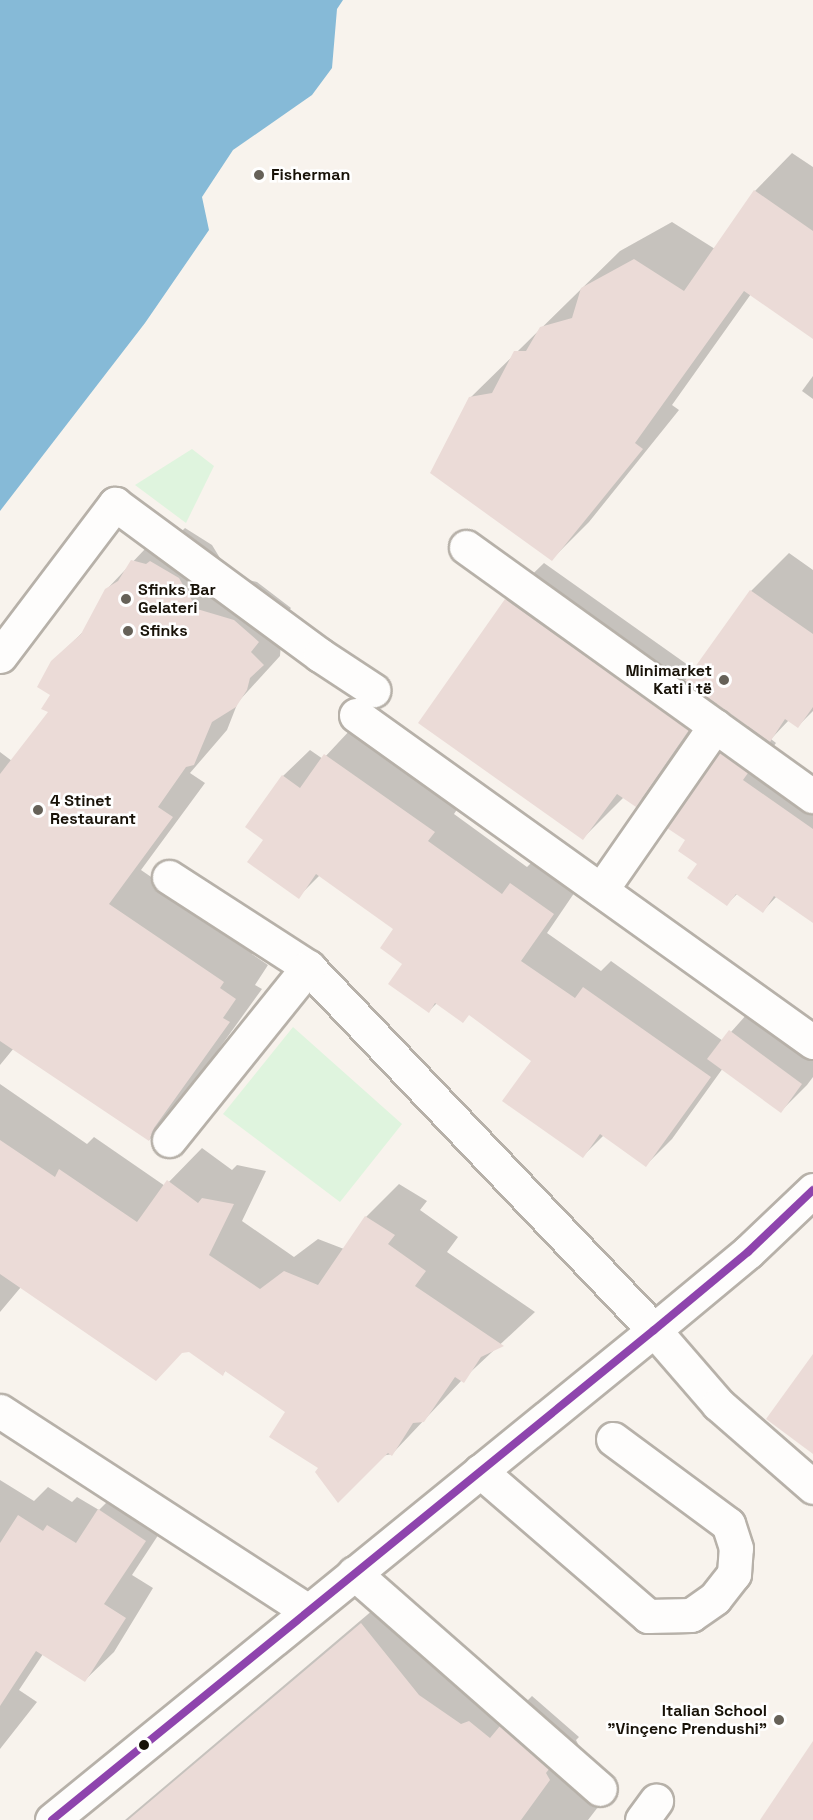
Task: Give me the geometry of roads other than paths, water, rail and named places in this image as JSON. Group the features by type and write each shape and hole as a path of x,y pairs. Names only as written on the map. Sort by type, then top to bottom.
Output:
{"street":[{"path":"0,656 115,504 320,656 364,702 602,890 813,1041"},
{"path":"466,547 813,796"},
{"path":"602,890 715,726"},
{"path":"169,877 308,967 654,1330 718,1404 813,1487"},
{"path":"169,1140 308,967"},
{"path":"52,1820 654,1330 748,1252 813,1190"},
{"path":"0,1411 308,1610"},
{"path":"480,1471 648,1616 691,1615 715,1598 734,1574 736,1548 728,1524 613,1439"},
{"path":"354,1573 600,1789"}],"water":[{"path":"0,0 343,0 337,9 332,68 312,95 233,150 202,197 209,230 145,323 0,511"}],"place":[{"name":"Fisherman","path":"259,175"},
{"name":"Sfinks Bar Gelateri","path":"126,599"},
{"name":"Sfinks","path":"128,631"},
{"name":"Minimarket Kati i të","path":"724,680"},
{"name":"4 Stinet Restaurant","path":"38,810"},
{"name":"Italian School \"Vinçenc Prendushi\"","path":"779,1720"}]}
